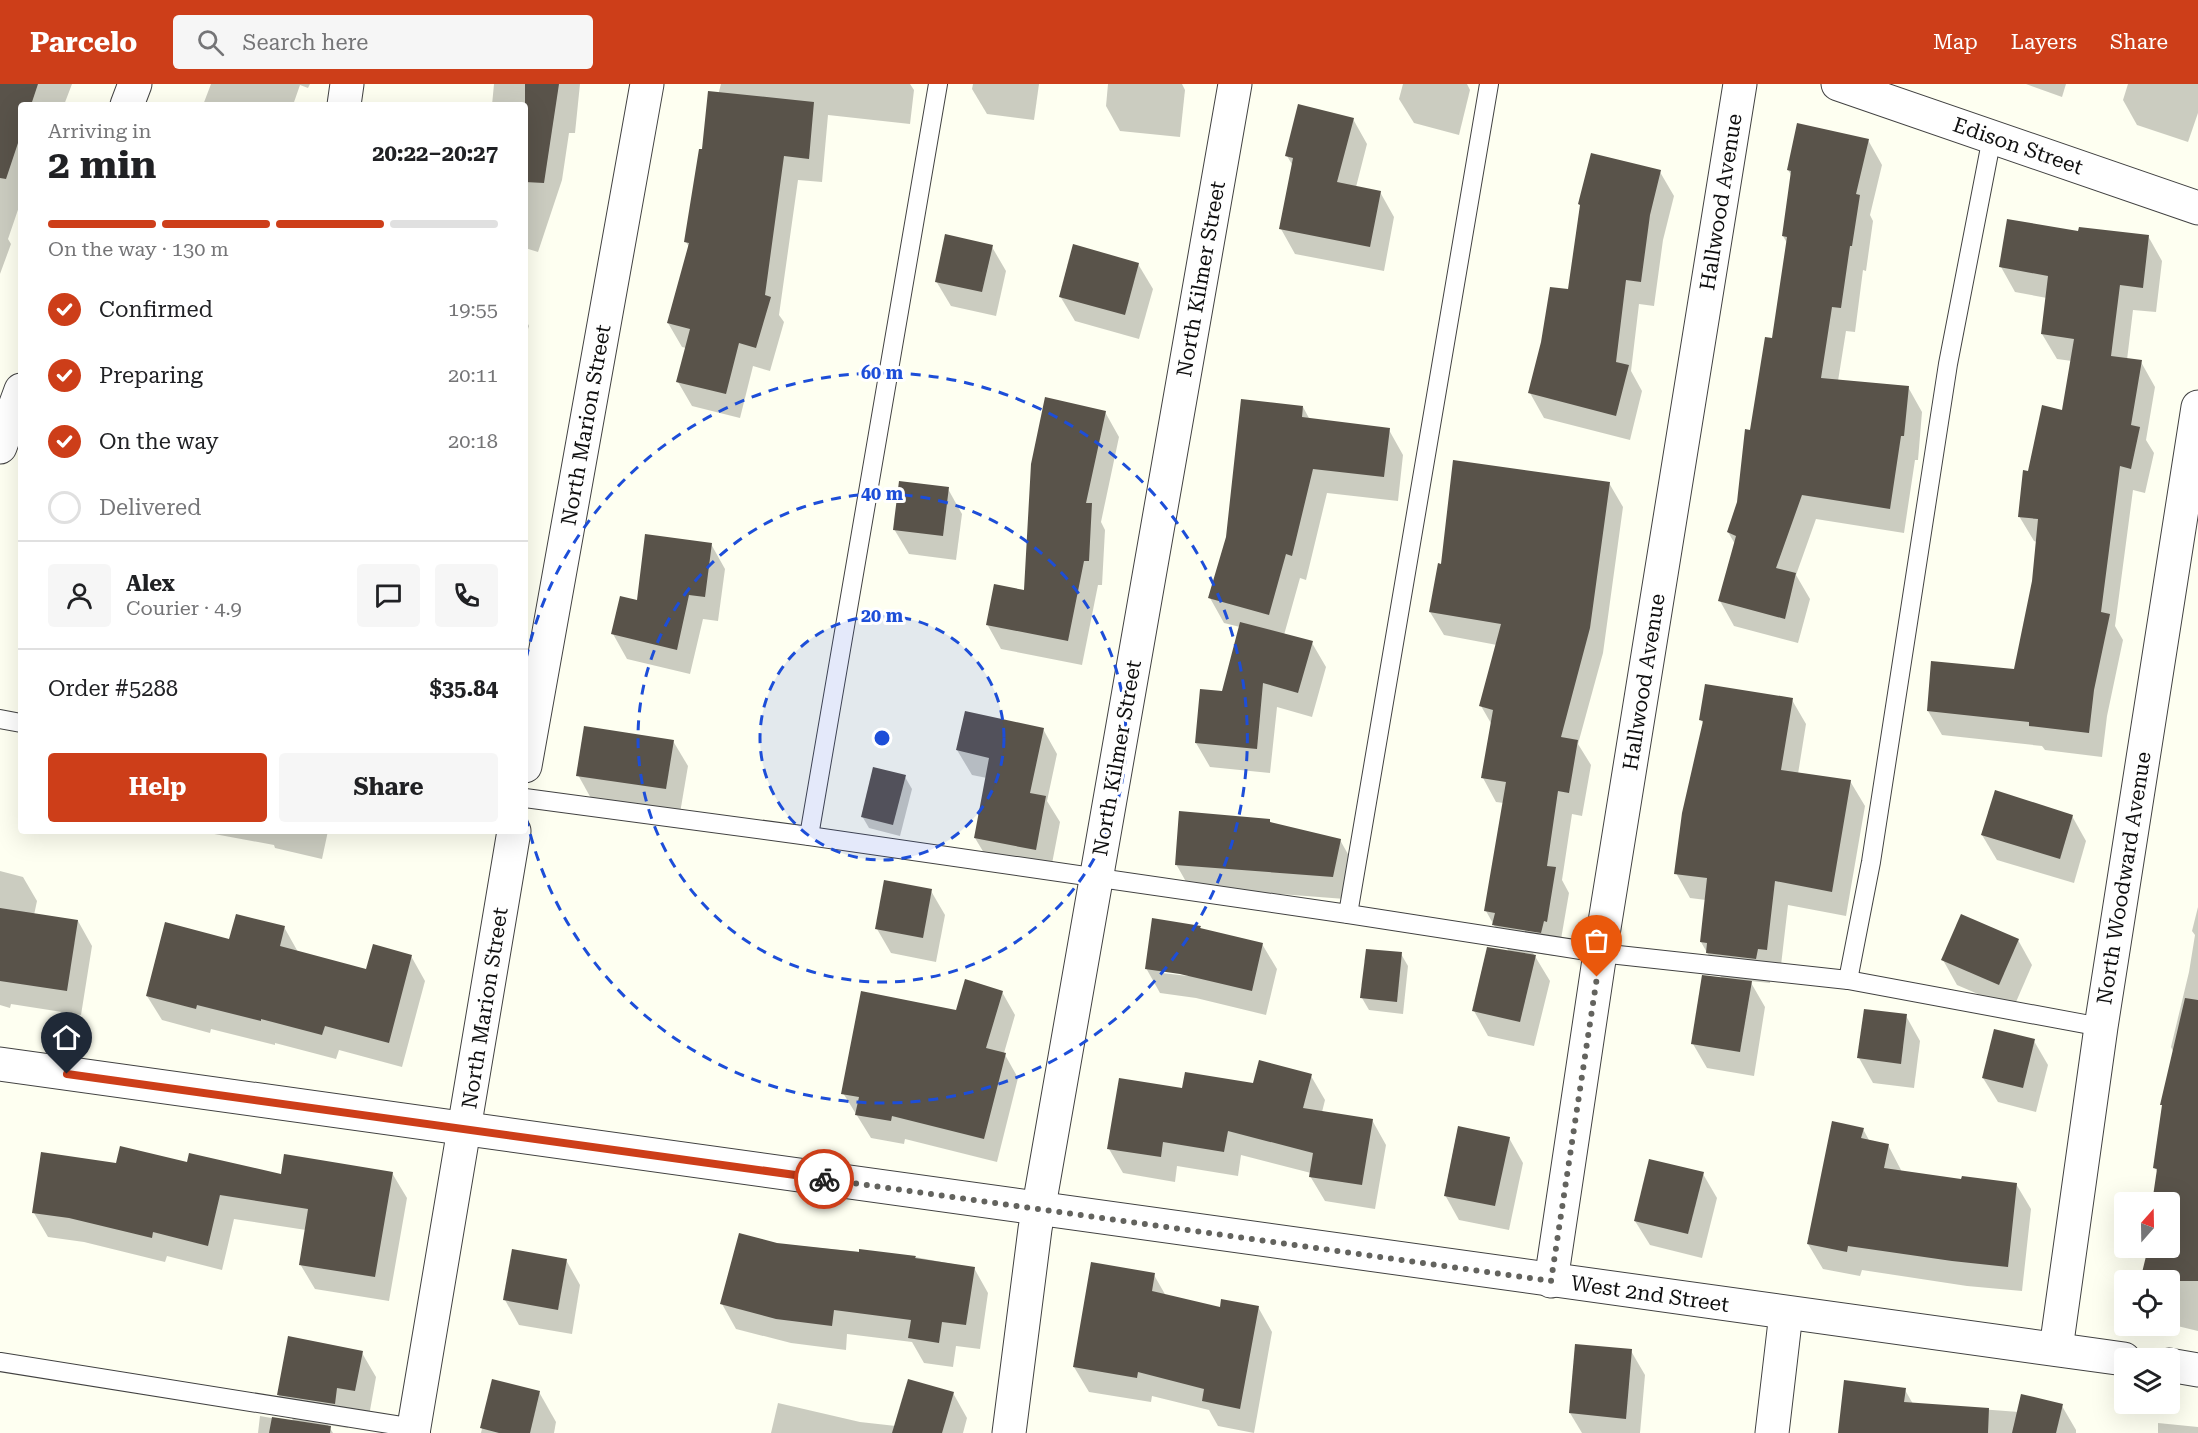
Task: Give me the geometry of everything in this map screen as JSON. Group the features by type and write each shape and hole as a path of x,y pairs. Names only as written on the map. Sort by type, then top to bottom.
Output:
{"street":[{"path":"128,102 135,84"},
{"path":"344,102 347,84"},
{"name":"North Marion Street","path":"528,749 647,84"},
{"name":"North Kilmer Street","path":"1009,1433 1035,1229 1235,84"},
{"name":"Hallwood Avenue","path":"1551,1281 1600,953 1740,84"},
{"name":"Edison Street","path":"1838,84 2198,208"},
{"path":"0,447 18,398"},
{"name":"North Woodward Avenue","path":"2056,1349 2101,1027 2198,407"},
{"name":"North Marion Street","path":"417,1431 514,834"},
{"name":"West 2nd Street","path":"0,1064 2114,1358"},
{"path":"1772,1433 1786,1313"},
{"path":"2180,1367 2198,1370"}],"lane":[{"path":"809,836 938,84"},
{"path":"1348,914 1489,84"},
{"path":"1848,980 1872,862 1948,364 1992,137"},
{"path":"0,719 18,722"},
{"path":"528,798 809,836 1600,953 1848,980 2101,1027"},
{"path":"0,1362 417,1431"}],"building":[{"path":"0,84 38,84 32,102 18,102 18,143 6,179 0,178"},
{"path":"525,84 559,84 544,183 528,182 528,102 525,102"},
{"path":"708,91 814,102 809,159 784,156 765,295 771,297 756,348 739,343 726,394 676,382 690,329 667,323 689,243 684,242 699,149 702,149"},
{"path":"1298,104 1354,118 1337,182 1381,191 1370,247 1279,229 1293,158 1285,156"},
{"path":"1797,123 1869,139 1856,194 1860,195 1841,308 1832,307 1821,378 1909,386 1904,436 1901,436 1890,509 1802,495 1776,568 1796,573 1785,619 1718,601 1736,536 1727,532 1737,502 1745,429 1750,430 1765,337 1772,338 1787,237 1782,236 1791,171 1787,170"},
{"path":"1591,153 1661,170 1650,215 1641,282 1626,280 1616,362 1629,365 1616,416 1528,393 1541,342 1550,287 1568,289 1580,205 1578,204"},
{"path":"2007,219 2078,231 2079,227 2149,235 2143,288 2120,285 2111,356 2142,360 2131,425 2140,427 2131,469 2120,466 2101,612 2110,614 2094,690 2089,733 2029,726 2029,722 1927,711 1931,661 2014,669 2032,581 2038,519 2018,517 2023,470 2028,471 2042,405 2062,410 2074,339 2041,334 2048,276 1999,267"},
{"path":"945,234 993,245 982,292 935,282"},
{"path":"1073,244 1139,263 1125,315 1059,297"},
{"path":"1045,397 1106,411 1086,503 1092,503 1089,561 1084,561 1068,641 986,625 994,584 1024,590 1031,464"},
{"path":"1241,399 1303,406 1302,417 1390,428 1384,477 1313,469 1292,556 1286,554 1269,615 1208,598 1226,537"},
{"path":"1453,460 1610,482 1590,628 1561,737 1578,740 1569,793 1558,791 1547,866 1556,867 1547,922 1544,921 1541,933 1492,925 1495,913 1484,911 1506,782 1481,778 1493,710 1479,706 1501,624 1429,612 1438,563 1441,564"},
{"path":"899,481 949,487 943,536 893,530"},
{"path":"645,534 712,543 705,597 689,595 677,650 611,634 620,596 637,600"},
{"path":"1240,622 1313,641 1298,693 1263,683 1257,749 1195,743 1200,689 1222,691"},
{"path":"1705,684 1793,698 1781,770 1851,780 1832,892 1775,881 1767,950 1758,949 1756,959 1706,953 1707,943 1700,942 1707,878 1674,874 1682,813 1703,721 1699,720"},
{"path":"965,711 1044,728 1030,793 1046,796 1036,850 974,838 989,758 956,750"},
{"path":"584,726 674,740 666,789 576,776"},
{"path":"873,767 906,775 893,825 861,817"},
{"path":"1995,790 2073,815 2060,859 1981,835"},
{"path":"1179,811 1270,819 1270,822 1341,839 1333,877 1175,865"},
{"path":"884,880 932,889 923,938 875,929"},
{"path":"0,908 78,920 67,991 0,981"},
{"path":"236,914 285,926 280,946 366,969 373,944 412,955 389,1043 325,1026 322,1035 261,1019 261,1021 197,1005 196,1009 146,996 165,922 229,939"},
{"path":"1961,914 2019,939 1999,985 1941,960"},
{"path":"1152,918 1201,926 1200,928 1263,943 1252,991 1180,974 1145,969"},
{"path":"1487,947 1536,955 1520,1022 1472,1011"},
{"path":"1366,949 1402,952 1397,1002 1360,998"},
{"path":"1702,975 1752,981 1740,1052 1691,1044"},
{"path":"965,979 1003,991 986,1048 1006,1053 984,1139 892,1116 891,1121 855,1115 859,1097 841,1094 861,991 956,1010"},
{"path":"2185,998 2198,1000 2198,1281 2180,1281 2180,1270 2143,1270 2146,1258 2180,1258 2180,1192 2154,1192 2157,1169 2153,1168 2162,1105 2160,1105"},
{"path":"1864,1009 1907,1014 1901,1064 1857,1058"},
{"path":"1994,1029 2035,1039 2023,1088 1982,1078"},
{"path":"1259,1060 1312,1074 1303,1108 1373,1119 1362,1185 1309,1177 1313,1153 1228,1131 1224,1152 1163,1142 1161,1157 1107,1149 1119,1078 1182,1088 1185,1072 1253,1083"},
{"path":"1832,1121 1864,1128 1861,1138 1889,1144 1884,1168 1961,1179 1962,1176 2017,1183 2008,1267 1848,1246 1847,1252 1807,1244"},
{"path":"1458,1126 1510,1137 1495,1206 1444,1196"},
{"path":"120,1146 187,1162 189,1153 281,1174 284,1154 393,1172 375,1277 299,1265 308,1209 220,1195 208,1246 153,1232 152,1238 69,1218 32,1213 41,1152 116,1163"},
{"path":"1649,1159 1704,1172 1688,1234 1634,1221"},
{"path":"739,1233 777,1243 859,1252 859,1249 916,1256 915,1258 975,1267 966,1325 942,1322 939,1343 908,1338 911,1320 834,1310 832,1326 776,1319 720,1304"},
{"path":"512,1249 567,1259 558,1310 503,1300"},
{"path":"1091,1262 1155,1273 1152,1291 1220,1307 1221,1299 1259,1306 1240,1409 1202,1401 1204,1389 1138,1372 1137,1378 1073,1367"},
{"path":"288,1336 363,1351 355,1391 337,1388 335,1404 277,1395"},
{"path":"1575,1344 1632,1349 1626,1419 1569,1413"},
{"path":"492,1379 540,1391 530,1433 499,1433 480,1428"},
{"path":"908,1379 954,1392 942,1433 892,1433"},
{"path":"1844,1380 1906,1388 1904,1402 1989,1408 1988,1433 1838,1433"},
{"path":"2021,1394 2063,1404 2056,1433 2012,1433"},
{"path":"272,1417 331,1426 330,1433 269,1433"}],"way so far":[{"path":"824,1179 1551,1281 1597,977"}],"route":[{"path":"67,1074 824,1179"}]}
